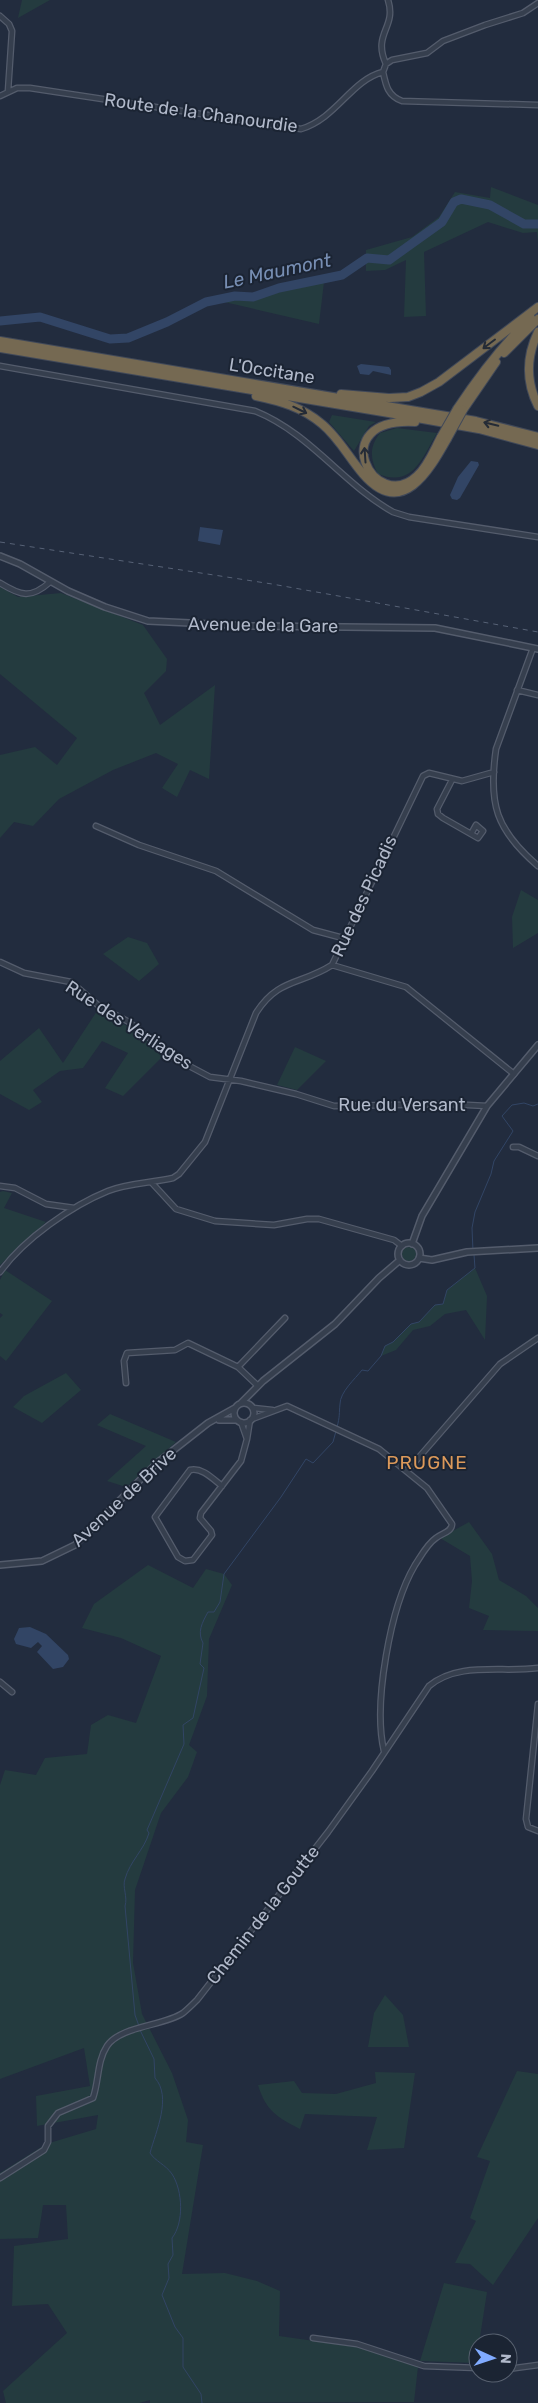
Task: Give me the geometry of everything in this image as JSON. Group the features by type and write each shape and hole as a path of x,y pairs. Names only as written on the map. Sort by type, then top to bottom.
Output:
{"highway":[{"path":"226,386 284,403 312,416 332,434 369,480 384,489 403,490 418,482 427,473 460,409 486,367 534,315 538,307"},
{"path":"279,388 389,398 415,395 440,382 534,315"},
{"path":"538,332 533,345 529,368 530,385 538,406"},
{"name":"L'Occitane","path":"0,341 476,421 538,437"},
{"name":"L'Occitane","path":"0,348 445,423 538,444"},
{"path":"444,438 425,467 416,477 403,484 392,486 383,483 374,477 364,461 366,442 372,431 380,426 391,422 408,421 445,423"}],"street":[{"path":"388,0 392,14 383,32 380,48 386,64 383,72 388,92 394,98 402,102 538,106"},
{"path":"386,64 400,57 413,57 427,53 443,41 484,25 523,13 538,3"},
{"path":"0,16 9,24 12,31 8,91 0,96"},
{"name":"Route de la Chanourdie","path":"8,91 17,88 30,88 301,129 319,121 335,110 371,75 383,72"},
{"path":"0,366 255,411 274,419 296,433 393,512 409,517 538,537"},
{"name":"Avenue de la Gare","path":"0,556 20,564 50,582 105,607 148,621 253,626 435,628 535,649"},
{"path":"0,584 16,594 29,594 39,592 50,582"},
{"path":"535,649 517,690 496,749 494,772 496,807 506,832 515,845 538,866"},
{"path":"517,690 538,696"},
{"path":"471,834 438,814 438,809 452,780 462,780 494,772"},
{"name":"Rue des Picadis","path":"0,1272 23,1247 75,1208 108,1191 124,1186 152,1183 173,1178 179,1174 206,1142 256,1013 264,1001 270,994 282,987 323,971 332,965 343,938 423,776 429,774 452,780"},
{"path":"96,826 139,845 216,871 313,930 343,938"},
{"name":"Rue des Verliages","path":"0,962 24,972 71,982 99,1006 129,1022 174,1058 210,1077 230,1079"},
{"path":"332,965 406,987 514,1074"},
{"path":"412,1244 422,1216 487,1106 538,1045"},
{"name":"Rue du Versant","path":"230,1079 296,1094 334,1106 449,1104 487,1106"},
{"path":"513,1147 519,1147 538,1156"},
{"path":"152,1183 176,1209 215,1221 274,1226 307,1219 319,1219 394,1240 402,1246 412,1244 417,1248 419,1258"},
{"path":"0,1186 15,1188 46,1204 75,1208"},
{"path":"402,1246 398,1253 400,1260 411,1265 419,1258 438,1260 473,1252 538,1248"},
{"path":"247,1439 234,1414 235,1408 256,1388 316,1341 379,1278 400,1260"},
{"path":"238,1367 285,1318"},
{"path":"407,1471 500,1364 538,1338"},
{"path":"126,1383 124,1361 127,1354 175,1350 188,1344 238,1367 256,1388 251,1420 241,1461 222,1486 201,1513 200,1518 212,1535 193,1560 185,1561 178,1557 155,1517 190,1470 196,1468 202,1470 222,1486"},
{"path":"241,1403 247,1403 253,1408 273,1410"},
{"path":"214,1420 251,1420 284,1406 292,1408 342,1434 379,1449 427,1488 452,1527 430,1543 414,1567 403,1590 394,1621 382,1693 381,1739 384,1751"},
{"name":"Avenue de Brive","path":"0,1564 42,1561 75,1545 157,1463 214,1420 235,1408"},
{"name":"Chemin de la Goutte","path":"0,2178 44,2150 48,2142 48,2126 58,2113 93,2098 97,2087 98,2070 107,2046 118,2036 183,2014 197,2000 328,1832 372,1771 421,1694 437,1679 452,1674 475,1670 538,1668"},
{"path":"0,1682 12,1692"},
{"path":"538,1704 526,1819 528,1827 538,1831"},
{"path":"313,2338 358,2344 424,2366 468,2368"},
{"path":"518,2368 538,2365"}],"green space":[{"path":"22,0 50,0 18,18"},
{"path":"491,187 538,205 538,243 537,232 523,233 488,222 424,252 426,316 404,317 406,260 385,270 366,271 366,250 412,237 439,217 455,192 490,198"},
{"path":"324,282 319,324 220,301"},
{"path":"332,415 376,422 369,426 354,451 329,422"},
{"path":"397,428 437,433 421,461 408,474 400,477 390,477 378,474 372,458 372,448 376,438 380,433"},
{"path":"0,587 18,597 61,593 143,625 167,659 166,671 144,693 160,725 215,685 209,779 190,770 177,797 162,788 178,764 156,753 113,770 59,799 33,826 14,822 0,838 0,755 35,747 57,765 77,738 0,674"},
{"path":"521,890 538,900 538,933 513,948 512,917"},
{"path":"128,937 147,943 159,964 139,981 103,954"},
{"path":"97,1011 129,1027 164,1055 123,1096 105,1088 128,1053 102,1041 83,1068 60,1071 33,1090 42,1102 29,1110 0,1094 0,1061 39,1028 63,1063"},
{"path":"295,1047 326,1061 297,1090 277,1085"},
{"path":"0,1192 12,1193 4,1208 46,1222 0,1265"},
{"path":"406,1247 412,1247 416,1254 412,1261 406,1261 402,1257 402,1251"},
{"path":"475,1268 487,1296 485,1340 466,1310 445,1314 430,1326 413,1330 396,1350 381,1356 385,1346 393,1342 411,1324 419,1322 435,1305 443,1304 447,1290"},
{"path":"5,1270 52,1301 6,1361 0,1356 0,1318 3,1315 0,1313 0,1280"},
{"path":"66,1373 81,1390 42,1423 13,1407 24,1396"},
{"path":"110,1414 176,1442 126,1487 107,1481 146,1446 97,1425"},
{"path":"469,1522 492,1554 499,1580 526,1596 538,1608 538,1631 483,1630 489,1616 469,1608 472,1581 470,1556 440,1538"},
{"path":"148,1565 193,1588 206,1569 224,1574 232,1585 209,1639 207,1696 189,1745 197,1752 188,1777 161,1813 135,1890 133,1963 142,2014 172,2073 188,2120 186,2142 203,2145 182,2274 225,2273 257,2281 280,2291 279,2336 357,2347 418,2367 414,2402 150,2403 150,2400 139,2403 6,2403 3,2391 67,2333 48,2304 12,2306 14,2246 68,2239 66,2205 43,2205 38,2238 0,2239 0,2173 46,2144 96,2129 98,2115 37,2126 36,2096 90,2086 84,2048 0,2079 0,1785 5,1770 36,1775 45,1758 87,1754 91,1725 108,1715 136,1723 161,1656 121,1638 82,1628 94,1604"},
{"path":"385,1995 403,2015 409,2047 368,2047 374,2013"},
{"path":"517,2071 538,2074 538,2218 493,2285 470,2264 455,2263 476,2221 470,2218 490,2161 477,2157"},
{"path":"375,2072 415,2073 404,2148 367,2150 377,2117 305,2114 300,2129 273,2112 261,2094 258,2085 294,2081 302,2093 336,2094 376,2083"},
{"path":"444,2283 487,2292 481,2333 468,2333 468,2363 420,2361"}],"water":[{"path":"361,364 389,367 391,375 373,371 369,375 360,374 357,366"},
{"path":"471,461 478,462 479,465 460,498 457,500 452,499 450,495 458,477"},
{"path":"200,527 223,530 220,545 198,541"},
{"path":"30,1627 46,1634 68,1655 69,1659 63,1667 53,1669 37,1652 42,1646 38,1642 31,1648 16,1644 14,1639 19,1628"}],"waterway":[{"name":"Le Maumont","path":"0,321 40,317 110,339 128,338 167,322 206,302 235,296 253,297 279,288 342,275 367,258 389,260 442,222 454,202 461,199 490,205 524,224 538,224"},
{"path":"473,1251 472,1228 475,1212 491,1174 494,1161 513,1131 502,1116 512,1105 524,1103 533,1106 538,1104"},
{"path":"337,1427 342,1395 348,1386 362,1370 368,1371 381,1356 385,1346 393,1342 411,1324 419,1322 435,1305 443,1304 447,1290 475,1268 474,1255"},
{"path":"139,2026 135,2015 124,1882 130,1867 147,1839 149,1833 147,1830 184,1744 183,1725 193,1718 204,1668 200,1664 203,1643 200,1635 202,1624 208,1612 214,1612 220,1602 224,1574 281,1497 306,1459 313,1463 333,1442 336,1431"},
{"path":"140,2030 154,2059 155,2078 160,2086 162,2095 159,2125 150,2153 172,2174 176,2181 181,2207 179,2224 172,2238 173,2255 168,2264 169,2278 162,2295 175,2327 183,2338 183,2367 201,2394 202,2403"}],"railway":[{"path":"0,542 272,584 538,632"}],"district":[{"name":"PRUGNE","path":"427,1462"}]}
